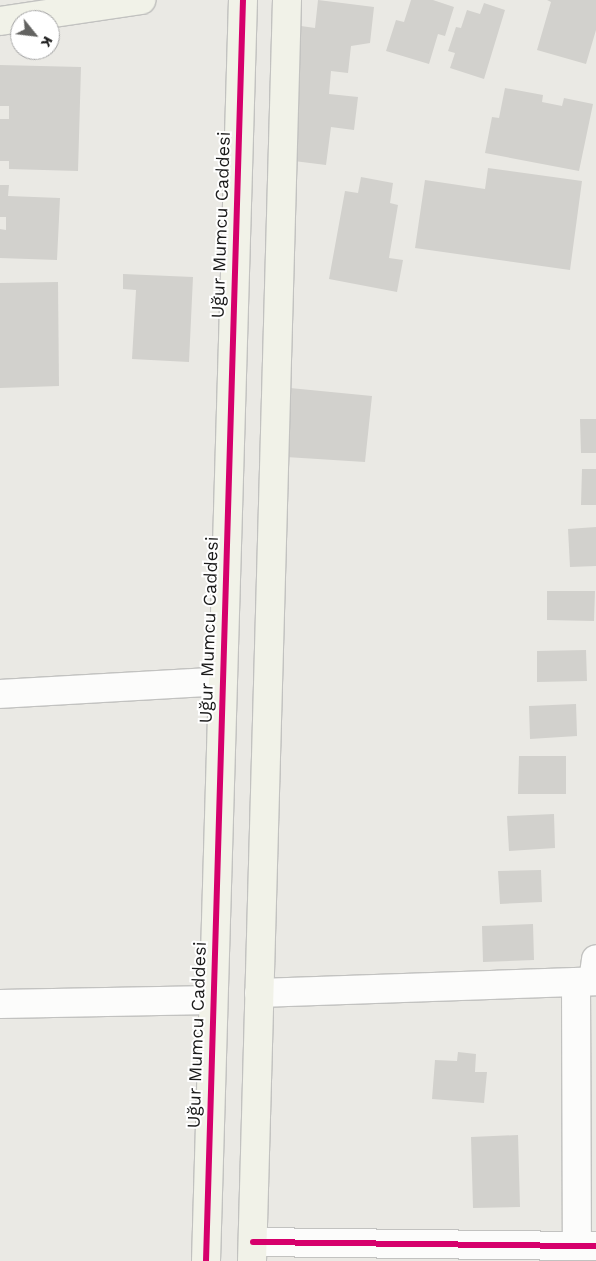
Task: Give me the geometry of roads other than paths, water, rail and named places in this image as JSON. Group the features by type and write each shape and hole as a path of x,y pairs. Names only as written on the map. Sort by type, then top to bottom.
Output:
{"street":[{"path":"0,21 64,5 141,0"},
{"name":"Uğur Mumcu Caddesi","path":"206,1261 243,0"},
{"path":"259,993 590,976 587,1246 252,1251 259,993 287,0"},
{"path":"0,694 222,681"},
{"path":"0,1004 213,1000"}]}
